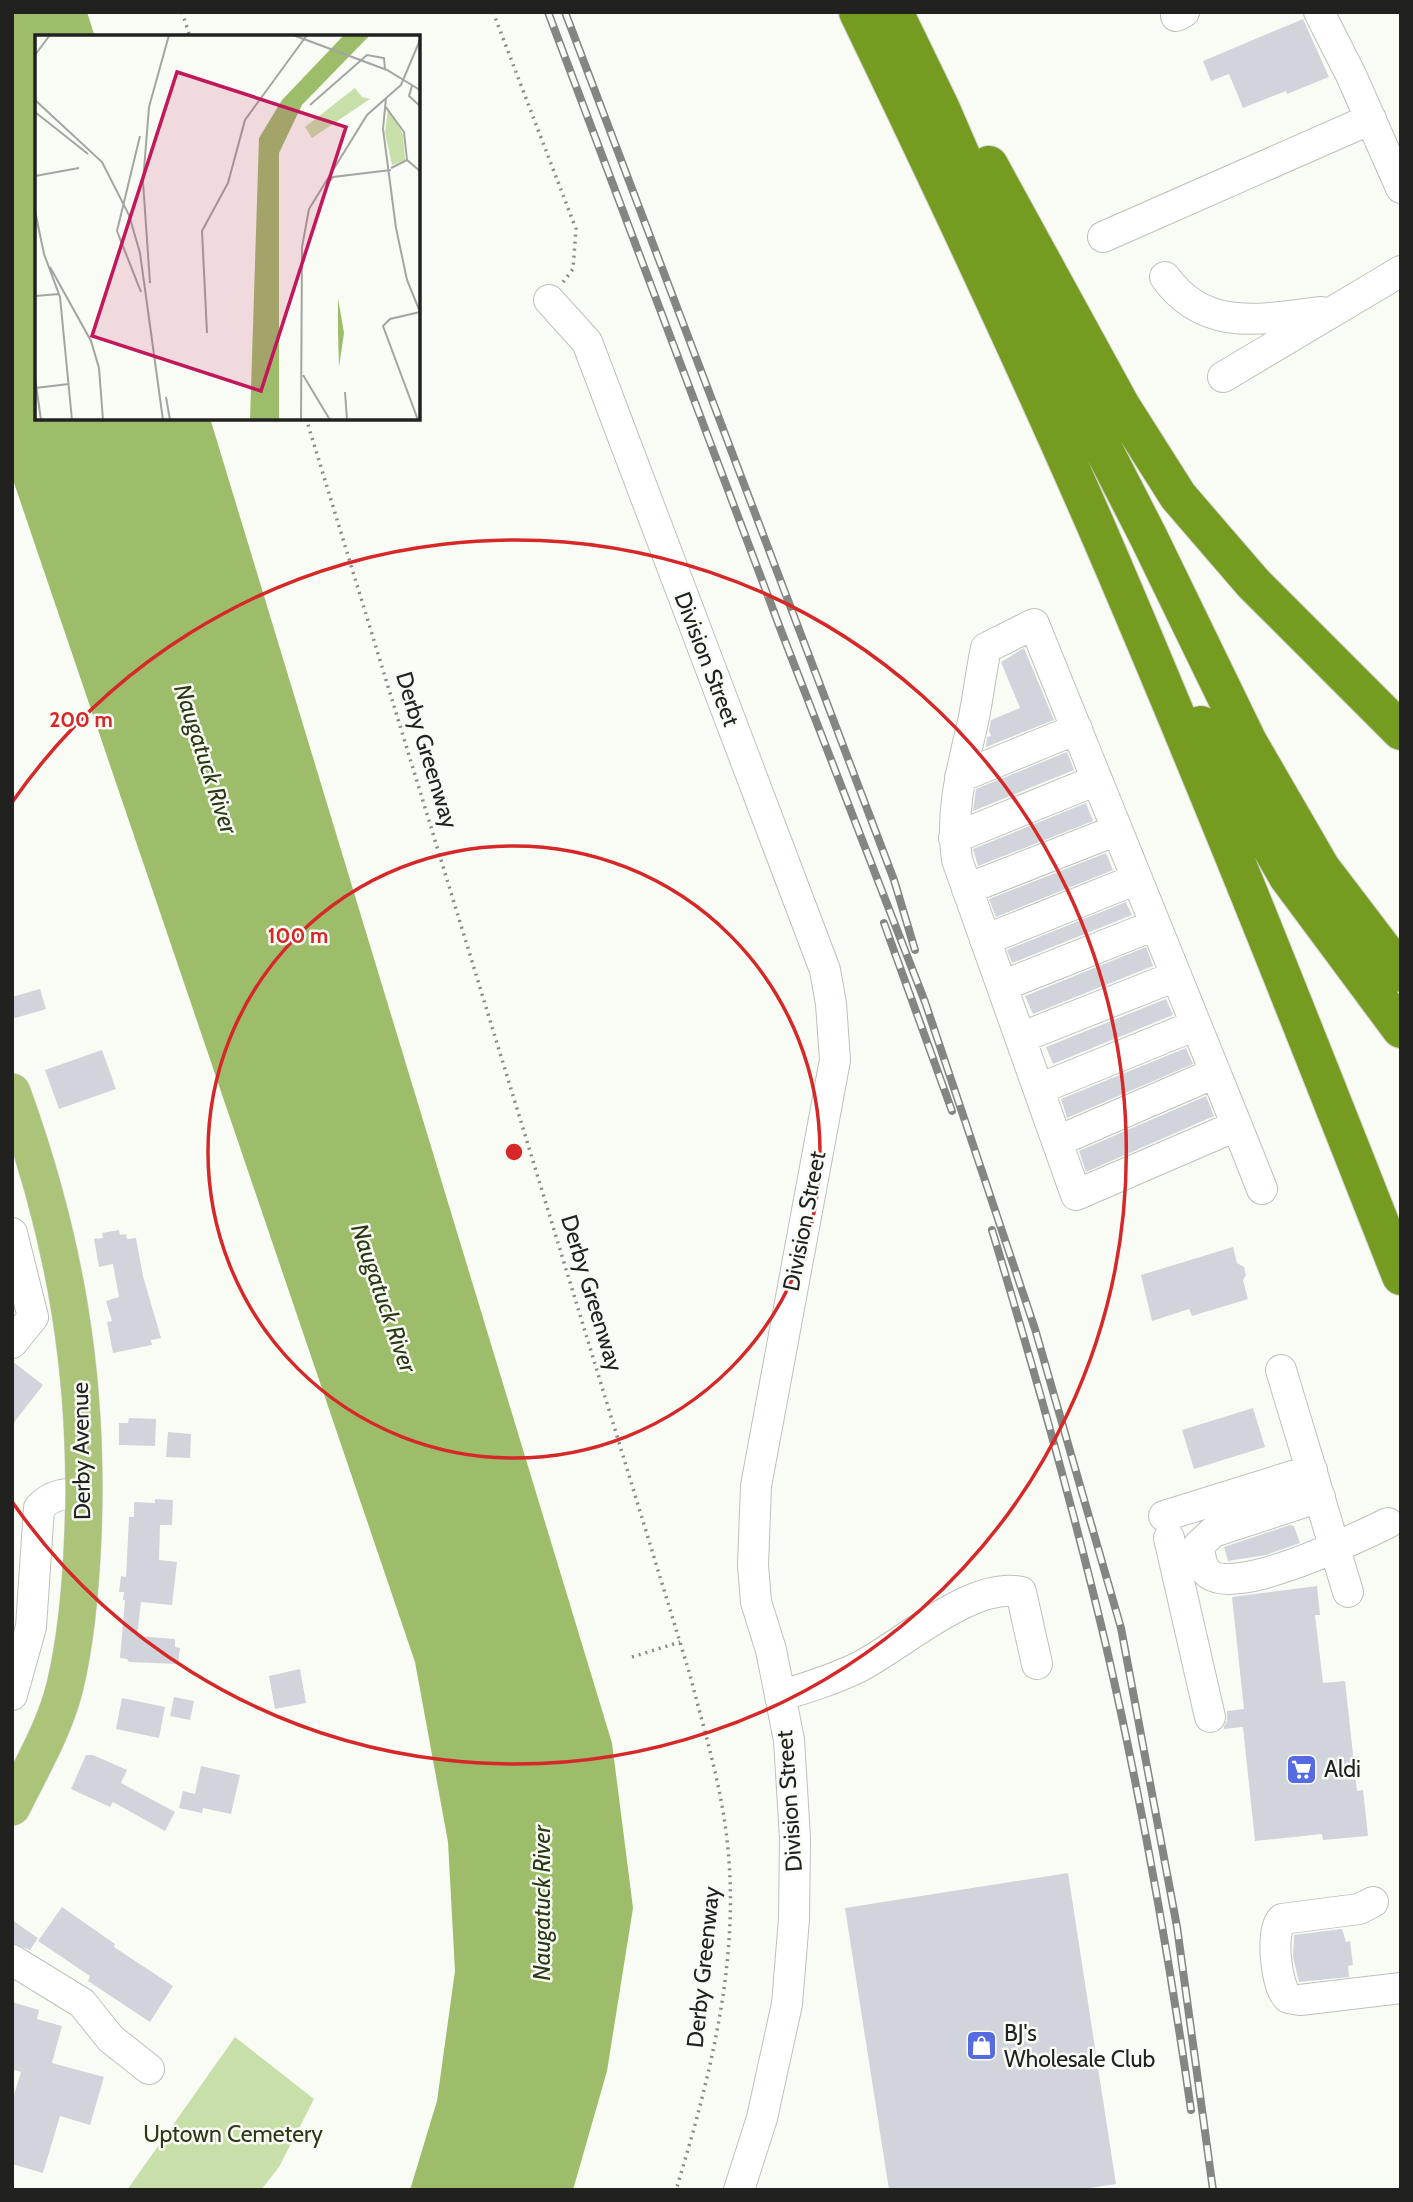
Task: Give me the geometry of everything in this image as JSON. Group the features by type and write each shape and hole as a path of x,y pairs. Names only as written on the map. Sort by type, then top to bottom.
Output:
{"highway":[{"path":"858,12 1098,532 1271,945 1401,1276"},
{"path":"894,12 941,109 1003,255 1148,536 1248,743 1321,868 1401,973"},
{"path":"905,12 1121,406 1178,496 1253,583 1401,730"},
{"path":"1098,532 1186,698 1288,877 1401,1029"}],"main road":[{"name":"Derby Avenue","path":"12,1092 44,1188 65,1280 78,1353 84,1494 81,1572 65,1686 59,1706 12,1807"}],"street":[{"path":"1318,12 1371,119 1401,188"},
{"path":"1103,237 1371,119"},
{"path":"1223,377 1401,271"},
{"path":"1165,277 1176,293 1193,306 1217,316 1257,320 1335,310"},
{"name":"Division Street","path":"549,300 587,342 825,970 831,1004 835,1059 756,1486 753,1565 757,1602 771,1650 789,1740 795,1838 794,1919 787,2004 762,2118 739,2190"},
{"path":"1237,1126 1076,1195 957,860 954,838 956,795 974,719 986,648 1034,624 1077,729 1155,925 1237,1126 1262,1189"},
{"path":"960,778 1077,729"},
{"path":"954,838 1097,780"},
{"path":"967,889 1117,830"},
{"path":"985,940 1137,879"},
{"path":"1002,985 1155,925"},
{"path":"1020,1038 1176,976"},
{"path":"1039,1089 1196,1025"},
{"path":"1058,1141 1215,1073"},
{"path":"12,1233 33,1317 12,1343"},
{"path":"1281,1370 1348,1592"},
{"path":"1210,1717 1167,1527 1316,1484"},
{"path":"1316,1484 1213,1531 1199,1545 1200,1560 1208,1574 1222,1581 1278,1570 1388,1523"},
{"path":"12,1695 31,1627 38,1508 48,1498 64,1493 84,1494"},
{"path":"780,1696 828,1681 859,1667 940,1614 1007,1588 1021,1592 1037,1664"},
{"path":"1373,1902 1359,1909 1282,1919 1277,1924 1275,1944 1282,1992 1287,1998 1300,2000 1401,1988"},
{"path":"12,1960 82,2003 111,2039 149,2069"}],"path":[{"path":"182,12 189,35"},
{"path":"493,12 576,229 573,269 549,300"},
{"name":"Derby Greenway","path":"307,420 680,1642 723,1807 730,1922 721,2006 704,2092 676,2190"},
{"path":"632,1657 680,1642"}],"green space":[{"name":"Uptown Cemetery","path":"235,2037 314,2099 279,2167 261,2190 127,2190"}],"water":[{"name":"Naugatuck River","path":"12,12 87,12 94,35 35,35 35,420 211,420 612,1743 633,1908 607,2071 573,2190 410,2190 437,2101 455,1971 448,1842 415,1662 12,477"}],"building":[{"path":"1303,19 1329,77 1243,108 1229,74 1211,81 1203,61"},
{"path":"1024,648 1054,720 986,747 987,737 991,736 991,720 1020,708 1001,662"},
{"path":"1067,752 1074,770 973,811 976,789"},
{"path":"1086,803 1093,821 978,866 973,849"},
{"path":"1106,853 1113,870 996,917 989,899"},
{"path":"1126,902 1132,915 1012,963 1007,950"},
{"path":"1146,947 1153,966 1033,1014 1025,996"},
{"path":"40,989 46,1009 12,1019 12,997"},
{"path":"1166,999 1173,1015 1053,1064 1046,1047"},
{"path":"1186,1048 1193,1064 1067,1118 1061,1099"},
{"path":"102,1050 116,1089 59,1109 45,1070"},
{"path":"1206,1096 1214,1116 1086,1172 1079,1151"},
{"path":"119,1230 120,1235 126,1234 127,1239 136,1238 143,1276 161,1338 151,1340 152,1345 113,1353 107,1322 112,1321 106,1301 119,1297 113,1264 99,1267 94,1239 103,1238 102,1233"},
{"path":"1233,1247 1237,1263 1244,1267 1246,1275 1243,1280 1248,1299 1192,1316 1189,1309 1152,1321 1141,1275"},
{"path":"12,1361 43,1385 12,1425"},
{"path":"1253,1408 1265,1447 1194,1469 1182,1430"},
{"path":"129,1418 156,1419 155,1446 119,1445 119,1423 128,1423"},
{"path":"168,1432 191,1434 190,1458 166,1457"},
{"path":"155,1499 173,1500 172,1525 160,1525 159,1560 177,1562 172,1605 141,1602 137,1636 175,1639 175,1647 180,1648 178,1664 129,1662 120,1658 125,1600 124,1592 119,1592 121,1576 126,1577 129,1517 134,1517 134,1502 155,1503"},
{"path":"1290,1525 1294,1526 1300,1543 1266,1555 1228,1561 1224,1547"},
{"path":"1317,1586 1320,1615 1315,1615 1323,1683 1345,1681 1357,1791 1363,1790 1368,1836 1323,1840 1322,1834 1255,1841 1243,1727 1224,1729 1227,1711 1244,1709 1232,1597"},
{"path":"300,1669 306,1703 275,1709 269,1676"},
{"path":"174,1697 194,1701 190,1720 170,1716"},
{"path":"122,1698 165,1707 159,1738 116,1729"},
{"path":"86,1755 93,1755 127,1770 121,1783 175,1812 165,1831 113,1802 110,1807 71,1789"},
{"path":"201,1766 240,1775 231,1814 203,1808 202,1813 179,1808 183,1791 195,1794"},
{"name":"BJ's Wholesale Club","path":"1068,1873 1116,2184 1076,2190 889,2190 845,1908"},
{"path":"62,1907 115,1944 114,1947 173,1986 150,2022 88,1981 90,1976 38,1941"},
{"path":"12,1920 38,1938 30,1950 12,1943"},
{"path":"1342,1929 1346,1942 1350,1941 1353,1965 1348,1966 1349,1977 1299,1982 1293,1957 1294,1935"},
{"path":"12,2002 39,2010 37,2019 62,2026 52,2063 104,2077 90,2125 60,2116 43,2173 12,2164 12,2101 21,2072 12,2069"}],"railway":[{"path":"548,12 780,628 925,1002 1035,1329 1121,1628 1177,1927 1213,2190"},
{"path":"565,12 894,880 915,950"},
{"path":"884,923 952,1111"},
{"path":"992,1230 1053,1439 1107,1650 1154,1879 1191,2110"}],"place":[{"name":"Aldi","path":"1301,1769"},
{"name":"BJ's Wholesale Club","path":"981,2046"}]}
